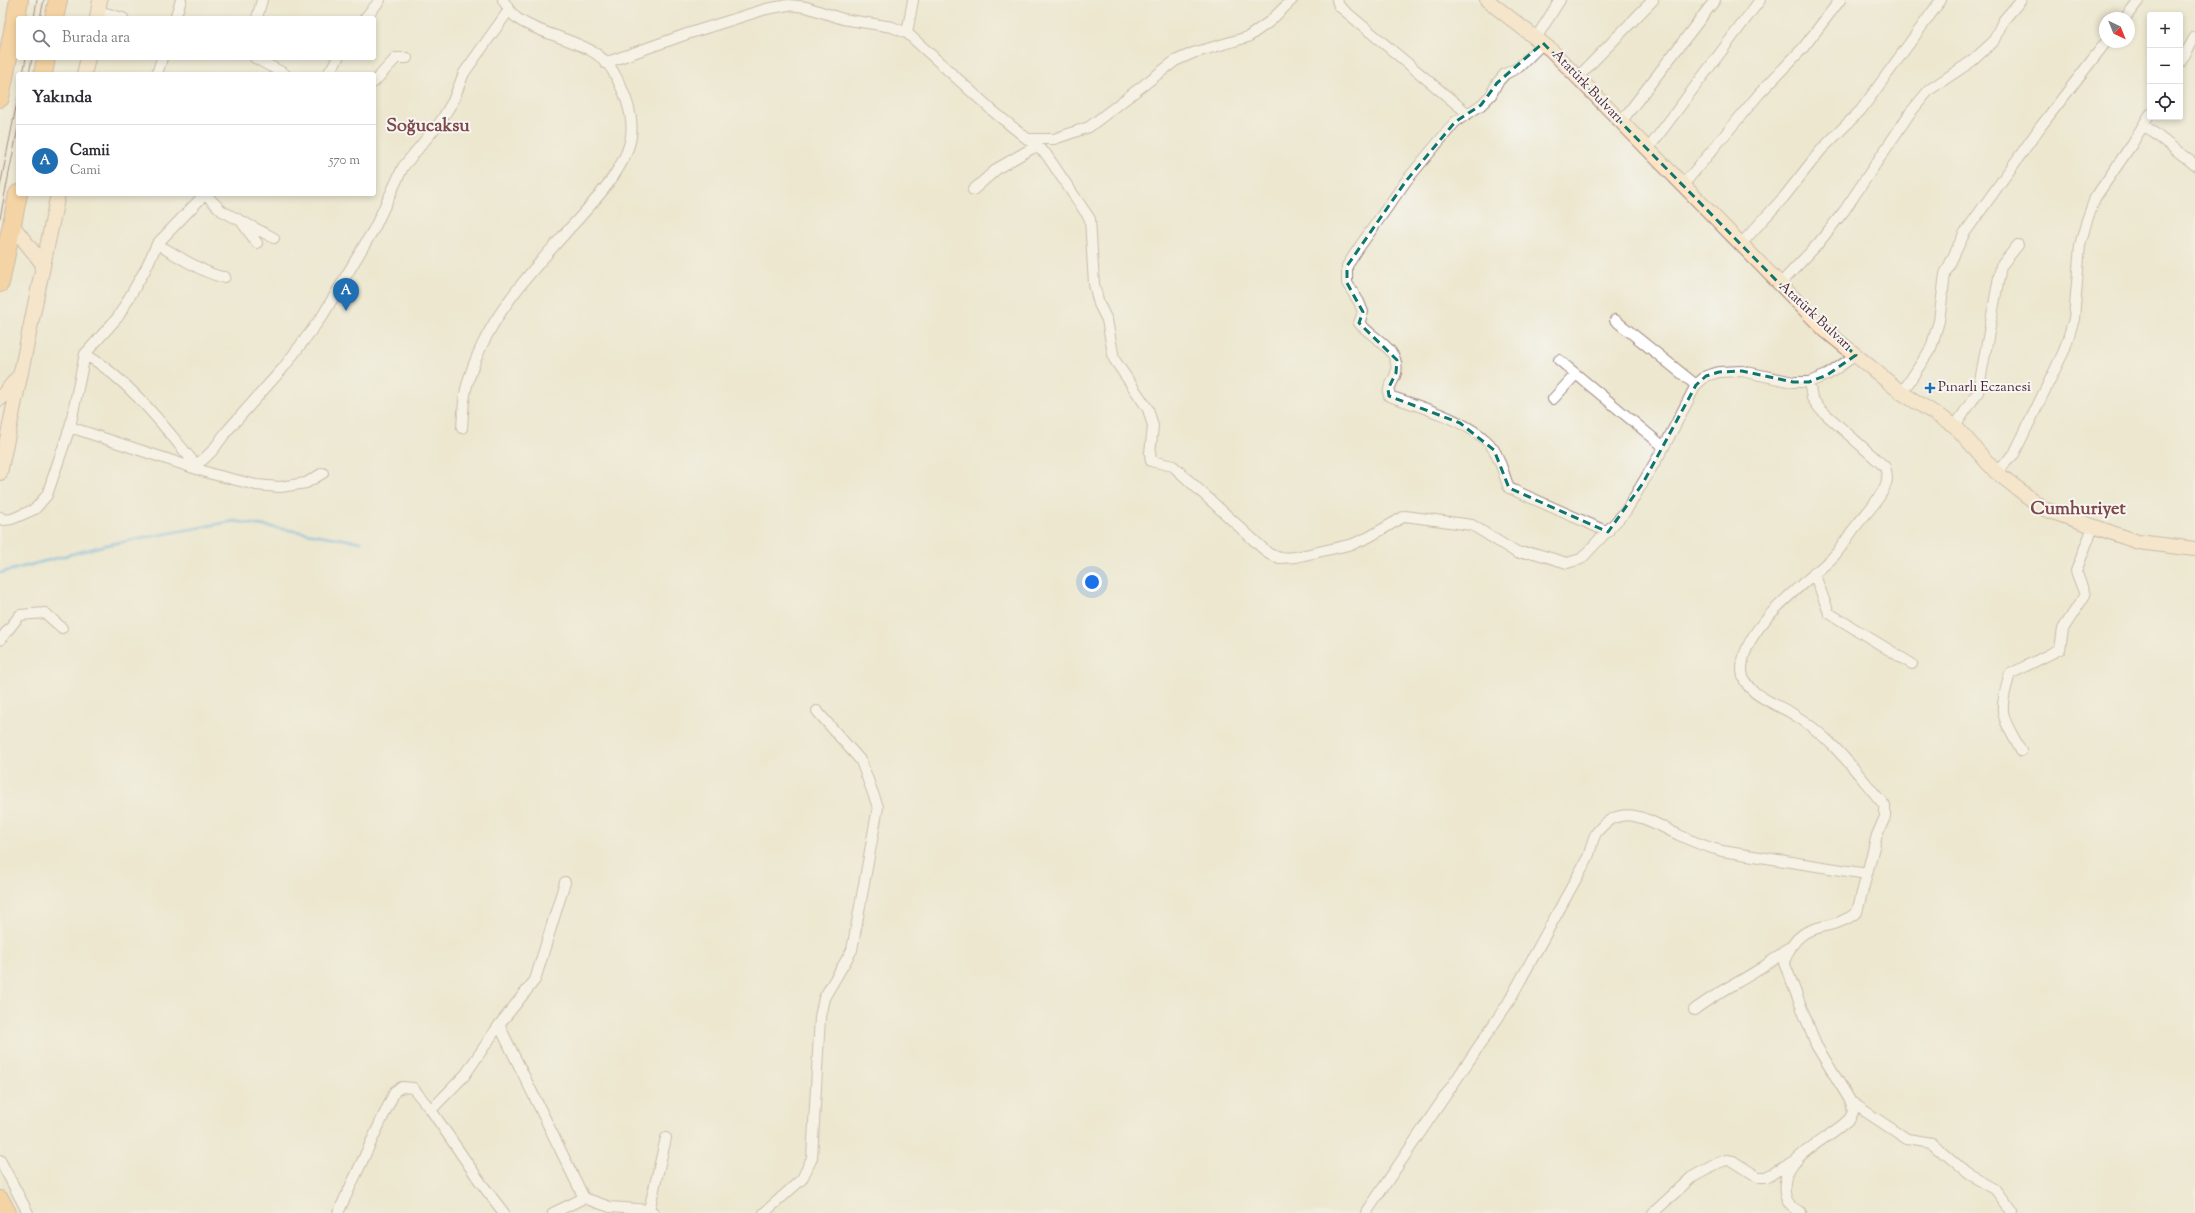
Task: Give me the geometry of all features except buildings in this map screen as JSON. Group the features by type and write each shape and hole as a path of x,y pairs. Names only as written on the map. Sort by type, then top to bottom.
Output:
{"highway":[{"path":"0,98 19,0"},
{"path":"54,16 58,0"},
{"path":"43,72 46,60"},
{"path":"0,283 18,196"},
{"path":"0,1200 7,1213"}],"street":[{"path":"176,16 181,0"},
{"path":"258,16 262,0"},
{"path":"367,16 380,0"},
{"path":"462,428 466,391 472,368 490,330 508,302 537,266 595,202 618,169 631,137 630,111 613,71 606,63 595,53 585,48 527,25 516,18 503,0"},
{"path":"907,33 913,0"},
{"path":"1027,139 1054,139 1089,127 1175,61 1193,53 1248,37 1269,22 1292,0"},
{"path":"1337,0 1339,6 1467,113"},
{"name":"Atatürk Bulvarı","path":"1487,0 1540,41 1578,77 1825,330 1902,393 1955,426 1996,472 2044,509 2138,542 2195,549"},
{"path":"1560,0 1540,41 1519,67 1501,78 1491,95 1481,105 1455,122 1406,181 1347,266 1347,283 1359,302 1363,312 1359,322 1391,351 1397,360 1396,373 1388,389 1389,396 1460,423 1478,435 1494,450 1509,488 1608,532"},
{"path":"1578,77 1653,0"},
{"path":"1621,122 1715,0"},
{"path":"1648,149 1760,0"},
{"path":"1683,185 1759,94 1803,48 1840,0"},
{"path":"1741,244 1784,197 1821,150 1861,110 1941,0"},
{"path":"1780,284 1817,245 1844,211 1910,113 1930,90 1972,61 1993,42 2003,21 2021,0"},
{"path":"2130,12 2139,0"},
{"path":"606,63 687,34 766,10 788,5 806,7 843,19 892,27 907,33 994,112 1046,154 1090,219 1094,284 1099,304 1107,320 1114,359 1148,409 1153,426 1150,453 1151,461 1172,466 1269,554 1280,558 1296,557 1353,544 1369,537 1405,516 1472,525 1517,553 1534,553 1566,562 1581,559 1608,532 1626,511 1664,447 1696,385 1706,376 1719,372 1742,371 1770,378 1809,382 1827,375 1856,356"},
{"path":"98,10 117,16"},
{"path":"194,466 213,450 306,340 332,300 375,227 403,167 441,122 454,101 464,73 509,10"},
{"path":"2183,58 2195,37"},
{"path":"1902,393 1931,348 1939,321 1945,274 1964,234 2036,133 2101,48"},
{"path":"376,80 396,58 407,58"},
{"path":"84,72 88,60"},
{"path":"158,72 161,60"},
{"path":"259,60 281,72"},
{"path":"329,72 337,60"},
{"path":"1996,472 2014,454 2064,351 2074,319 2080,245 2095,198 2147,120"},
{"path":"2144,125 2195,165"},
{"path":"973,190 998,168 1036,146"},
{"path":"0,473 42,263 58,196"},
{"path":"0,517 3,520 12,520 35,509 47,495 70,427 85,354 118,317 145,270 157,244 203,196"},
{"path":"207,196 222,211 274,238"},
{"path":"240,221 257,244"},
{"path":"12,225 42,263"},
{"path":"157,244 196,265 207,273 217,277 225,277"},
{"path":"1955,426 1978,392 2001,266 2018,245"},
{"path":"1615,320 1696,385"},
{"path":"85,354 114,373 134,392 194,466"},
{"path":"1559,360 1664,447"},
{"path":"0,399 20,374"},
{"path":"1553,399 1576,374"},
{"path":"1694,1010 1726,988 1772,962 1790,947 1800,936 1811,930 1840,923 1857,912 1877,835 1885,817 1885,806 1835,746 1816,729 1755,693 1746,682 1742,672 1744,657 1752,638 1770,615 1831,559 1878,499 1886,485 1888,476 1885,467 1820,409 1812,398 1809,382"},
{"path":"70,427 256,485 280,487 306,483 323,473"},
{"path":"2021,751 2003,716 2002,701 2010,674 2060,649 2063,629 2085,595 2076,571 2093,527"},
{"path":"1814,573 1829,613 1912,664"},
{"path":"0,640 20,615 45,614 62,628"},
{"path":"764,1213 802,1179 812,1158 820,1017 824,998 852,950 878,808 860,761 817,711"},
{"path":"1366,1213 1508,1003 1588,858 1596,833 1612,819 1637,815 1648,818 1701,845 1722,852 1866,874"},
{"path":"431,1110 465,1076 500,1025 535,980 565,882"},
{"path":"1790,947 1784,962 1806,1023 1838,1082 1851,1102 1853,1112 1850,1118 1790,1167 1784,1188 1789,1204 1801,1213"},
{"path":"500,1025 584,1198"},
{"path":"338,1213 395,1091 402,1087 413,1088 431,1110 481,1184 504,1213"},
{"path":"1851,1102 1907,1139 1932,1143 1969,1175 1995,1189 2013,1213"},
{"path":"553,1213 584,1198 610,1206 651,1211 666,1138"},
{"path":"0,1160 28,1213"},
{"path":"1652,1213 1692,1177 1718,1162 1726,1160 1733,1161 1758,1177 1766,1177 1797,1160"}],"highlighted area":[{"path":"1543,43 1825,330 1856,355 1827,375 1809,382 1793,382 1742,371 1719,372 1706,376 1696,385 1643,483 1608,532 1509,488 1494,450 1460,423 1389,396 1388,389 1396,373 1397,360 1359,323 1363,312 1347,283 1347,266 1406,181 1455,122 1481,105 1497,83"}],"waterway":[{"path":"0,573 106,545 234,521 361,542"}],"tram line":[{"path":"34,16 37,0"},
{"path":"40,16 44,0"},
{"path":"23,72 26,60"},
{"path":"29,72 32,60"},
{"path":"0,187 16,107"},
{"path":"0,218 16,138"}],"place":[{"name":"Camii","path":"346,311"},
{"name":"Pınarlı Eczanesi","path":"1930,388"}],"district":[{"name":"Soğucaksu","path":"428,127"},
{"name":"Cumhuriyet","path":"2078,510"}]}
